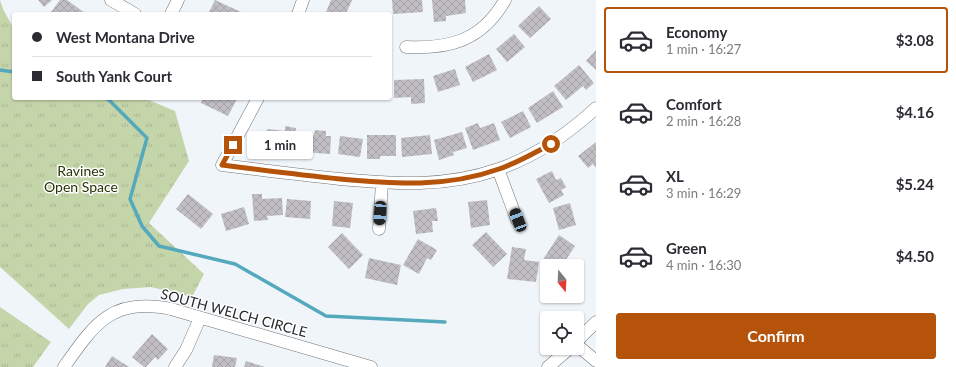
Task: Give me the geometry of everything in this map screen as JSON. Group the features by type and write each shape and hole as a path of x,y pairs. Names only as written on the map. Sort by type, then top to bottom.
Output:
{"street":[{"path":"111,0 132,12"},
{"path":"172,12 178,0"},
{"path":"299,12 303,0"},
{"path":"406,46 430,47 448,45 462,41 494,17 505,0"},
{"path":"257,100 222,165 307,176 399,184 440,182 480,175 515,163 551,144 578,124 596,108"},
{"path":"498,169 518,220"},
{"path":"379,228 382,183"},
{"name":"SOUTH WELCH CIRCLE","path":"64,367 94,328 108,317 123,309 140,306 160,307 371,367"},
{"path":"175,367 186,350 200,318"},
{"path":"584,334 596,322"},
{"path":"584,351 596,361"},
{"path":"548,367 562,355"}],"green space":[{"name":"Ravines Open Space","path":"0,0 12,25 12,100 149,100 175,111 189,161 149,223 204,274 192,297 151,287 123,289 99,295 88,304 69,329 0,267"},
{"path":"0,307 51,342 33,367 0,367"}],"building":[{"path":"38,0 52,0 44,7"},
{"path":"60,0 67,0 84,12 51,12"},
{"path":"215,0 241,12 209,12"},
{"path":"331,0 352,0 347,12 326,12"},
{"path":"392,0 422,0 423,12 393,14"},
{"path":"432,0 465,0 466,13 446,16 446,21 434,22"},
{"path":"539,6 551,19 530,38 518,26"},
{"path":"514,34 525,47 507,62 496,49"},
{"path":"596,50 596,70 586,61"},
{"path":"489,54 497,70 473,82 465,67"},
{"path":"579,65 594,83 586,90 583,86 566,100 554,86"},
{"path":"455,69 460,85 438,92 433,76"},
{"path":"424,79 425,103 411,104 411,97 394,98 394,80"},
{"path":"553,91 563,107 537,123 528,108"},
{"path":"202,100 236,100 228,116 201,103"},
{"path":"523,111 531,127 510,138 501,122"},
{"path":"478,123 480,128 494,123 500,140 473,150 465,128"},
{"path":"285,126 296,128 294,149 265,146 267,129 285,131"},
{"path":"315,130 326,131 326,136 331,136 330,154 302,152 303,134 314,135"},
{"path":"462,132 467,148 453,152 454,155 439,160 434,140"},
{"path":"367,135 396,135 396,156 380,156 380,159 367,159"},
{"path":"430,135 432,154 402,157 401,138"},
{"path":"340,136 363,139 360,157 338,154"},
{"path":"596,142 596,168 593,164 588,168 578,156"},
{"path":"552,171 556,180 561,178 566,187 561,190 564,195 549,203 536,179"},
{"path":"188,194 213,214 201,229 176,209"},
{"path":"252,194 262,194 262,199 282,198 283,215 267,216 268,220 254,221"},
{"path":"287,199 311,201 310,219 285,217"},
{"path":"487,200 490,225 471,228 468,202"},
{"path":"334,201 353,203 350,228 332,226"},
{"path":"570,203 576,225 559,230 553,208"},
{"path":"244,207 249,224 226,231 221,214"},
{"path":"436,208 438,221 432,221 433,232 416,234 413,211"},
{"path":"486,232 507,254 493,267 472,245"},
{"path":"342,233 363,255 349,269 328,247"},
{"path":"559,235 575,246 567,259 543,259"},
{"path":"418,239 437,250 431,260 427,258 419,274 403,265"},
{"path":"512,247 526,249 524,260 539,262 536,282 507,279"},
{"path":"369,258 401,265 397,285 365,278"},
{"path":"152,334 168,349 158,360 155,357 146,367 144,367 132,357"},
{"path":"214,355 237,358 235,367 212,367"},
{"path":"112,356 129,367 105,367"},
{"path":"246,361 265,367 244,367"}],"waterway":[{"path":"0,70 12,72"},
{"path":"109,100 147,138 130,199 142,226 159,246 235,264 326,316 445,322"}],"route":[{"path":"233,145 222,165 307,176 399,184 440,182 480,175 515,163 551,144"}]}
